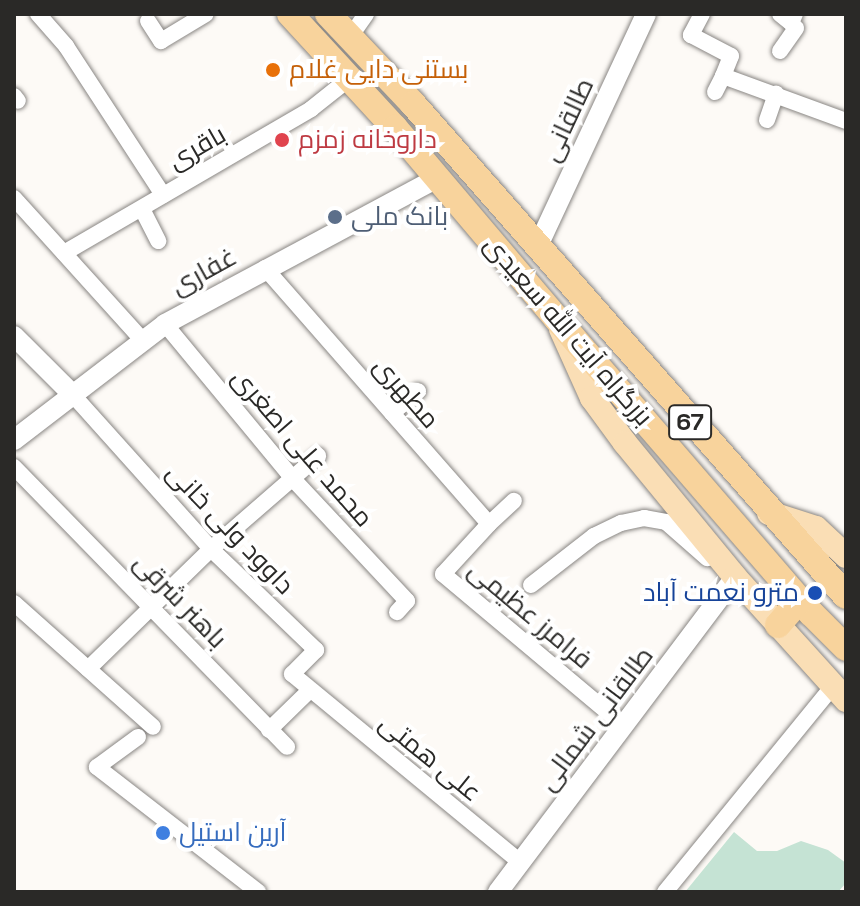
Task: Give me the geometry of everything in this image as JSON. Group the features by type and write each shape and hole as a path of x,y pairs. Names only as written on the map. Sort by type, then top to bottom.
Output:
{"highway":[{"name":"بزرگراه آیت الله سعیدی","path":"290,14 350,78 800,600 846,648"},
{"name":"بزرگراه آیت الله سعیدی","path":"328,14 413,104 769,513 846,596"},
{"path":"778,625 800,600"}],"main road":[{"path":"557,319 592,398 735,577 839,693"},
{"path":"769,513 816,528 846,556"}],"street":[{"path":"38,14 66,46 163,195"},
{"path":"148,21 161,41 206,14"},
{"path":"350,37 366,14"},
{"name":"طالقانی","path":"537,248 646,14"},
{"path":"702,14 691,35 731,56 715,92"},
{"path":"780,51 790,20"},
{"path":"723,76 846,121"},
{"name":"باقری","path":"64,253 311,109 350,78"},
{"path":"767,120 776,94"},
{"name":"غفاری","path":"14,440 165,324 437,178"},
{"path":"14,198 143,341"},
{"path":"142,209 158,241"},
{"name":"مطهری","path":"265,268 489,524"},
{"name":"محمد علی اصغری","path":"165,324 402,606"},
{"path":"14,336 73,395"},
{"path":"392,413 418,391"},
{"name":"داوود ولی خانی","path":"73,395 211,549 316,650 292,674 309,691"},
{"path":"88,669 155,607 211,549 318,456"},
{"name":"باهنر شرقی","path":"14,467 155,607 287,747"},
{"path":"489,524 514,501"},
{"path":"531,585 594,536 621,523 644,518 666,522 735,577"},
{"name":"فرامرز عظیمی","path":"489,524 443,574 622,724"},
{"name":"طالقانی شمالی","path":"498,892 735,577"},
{"path":"14,603 153,727"},
{"path":"269,730 309,691"},
{"name":"علی همتی","path":"309,691 521,863"},
{"path":"665,892 839,693"},
{"path":"138,737 97,767 258,892"}],"green space":[{"path":"734,832 757,851 777,851 801,841 828,850 846,863 846,883 838,892 685,892"}],"place":[{"name":"بستنی دایی غلام","path":"273,70"},
{"name":"داروخانه زمزم","path":"282,140"},
{"name":"بانک ملی","path":"335,217"},
{"name":"مترو نعمت آباد","path":"815,593"},
{"name":"آرین استیل","path":"163,833"}]}
